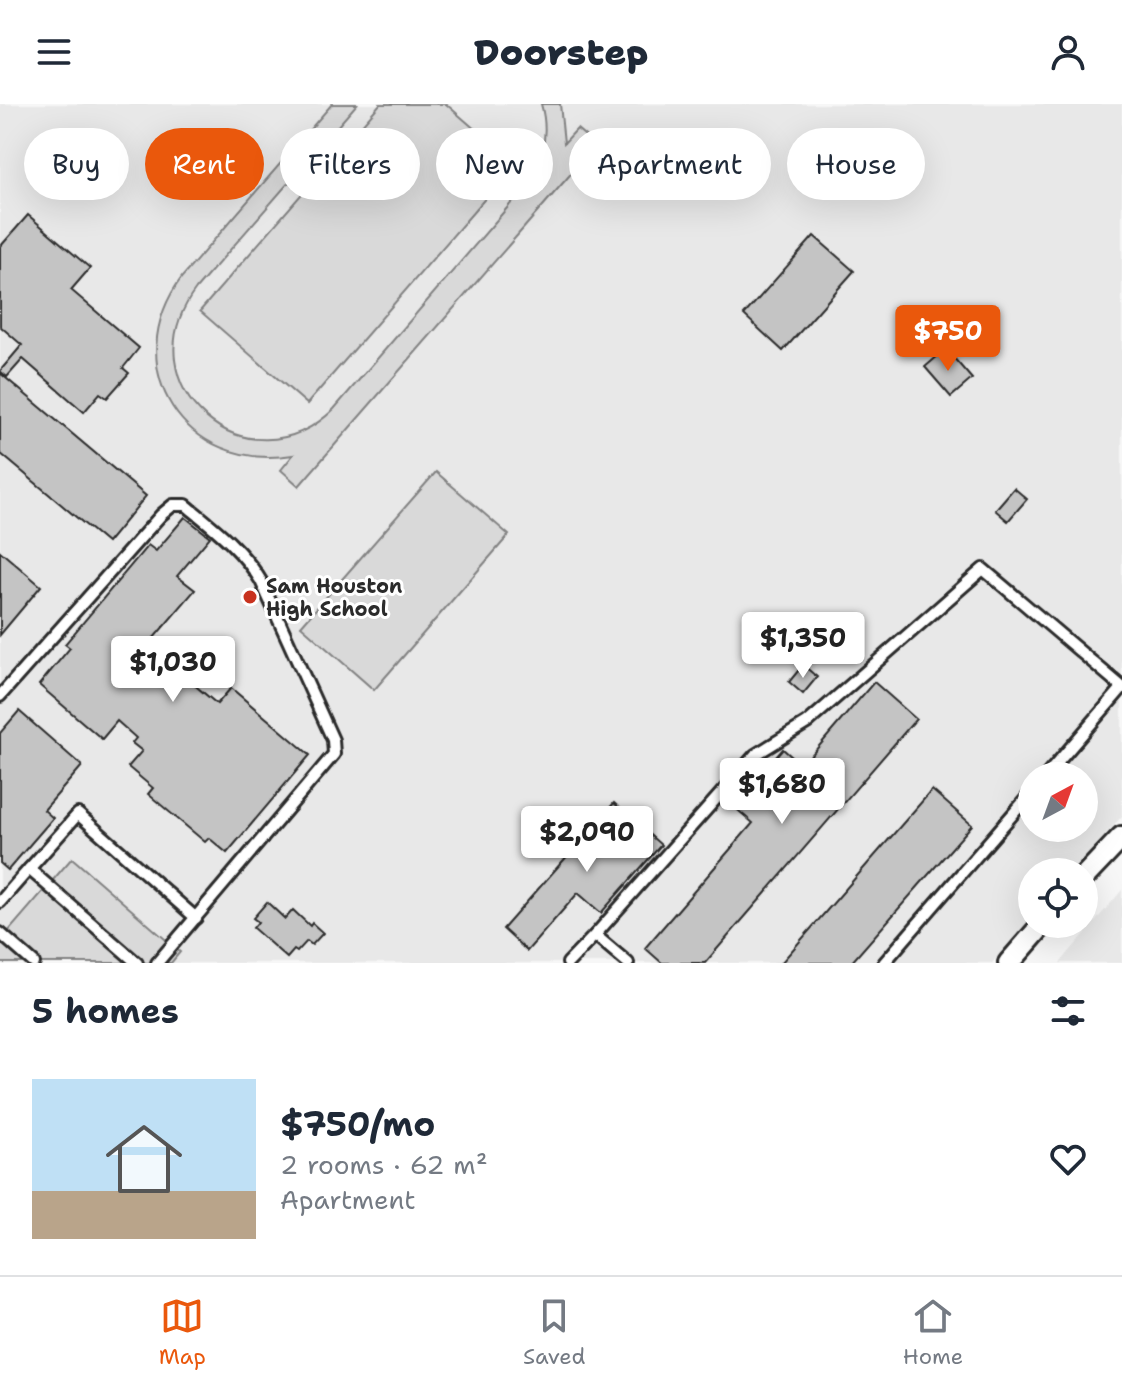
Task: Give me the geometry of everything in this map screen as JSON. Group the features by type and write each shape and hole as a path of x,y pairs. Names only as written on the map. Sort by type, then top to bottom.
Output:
{"street":[{"path":"1098,862 1122,837"},
{"path":"1009,963 1031,938"}],"lane":[{"path":"0,696 173,505 186,505 249,560 307,678 333,740 334,754 157,963"},
{"path":"568,963 755,755 807,723 983,569 1122,688 1058,762"},
{"path":"884,963 1018,808"},
{"path":"0,902 78,814 196,918"},
{"path":"29,869 137,963"},
{"path":"0,933 34,963"},
{"path":"595,935 628,963"}],"shaded area":[{"path":"0,104 1122,104 1122,816 1084,858 1018,858 1018,933 992,963 0,963"},
{"path":"332,104 357,104 336,128 311,128"},
{"path":"380,104 446,104 474,128 436,128 436,200 484,200 307,404 200,311 297,200 420,200 420,128 359,128"},
{"path":"541,104 560,104 564,143 569,138 569,176 553,194 553,128 545,128"},
{"path":"280,164 280,192 196,289 178,325 175,360 185,392 206,417 234,434 266,439 300,432 334,409 514,200 548,200 299,486 281,470 293,455 255,456 221,447 193,430 172,406 160,378 156,345 163,311 182,277 249,200 264,200 264,182"},
{"path":"436,472 509,535 374,690 301,626"},
{"path":"72,858 180,952 171,963 0,963 0,941"},
{"path":"1122,890 1122,963 1060,963 1081,938 1098,938 1098,918"}],"building":[{"path":"28,215 90,268 71,290 139,348 123,368 129,373 107,398 100,393 84,412 23,359 7,377 0,371 22,345 0,326 0,247"},
{"path":"814,236 854,271 783,351 744,315"},
{"path":"946,349 972,379 951,397 925,367"},
{"path":"0,373 146,496 107,543 0,453"},
{"path":"1014,488 1027,499 1008,521 995,510"},
{"path":"185,517 210,537 177,576 195,590 129,667 147,683 166,661 217,704 231,688 310,755 227,853 209,838 205,842 148,794 153,788 128,767 142,751 132,743 136,738 117,721 102,739 39,685 70,648 65,644 148,545 156,551"},
{"path":"0,551 41,586 0,635"},
{"path":"803,665 817,677 803,694 789,682"},
{"path":"874,682 916,719 705,963 662,963 645,948 753,823 733,806 783,749 802,766"},
{"path":"19,711 82,766 44,810 53,818 8,870 0,863 0,733"},
{"path":"932,790 972,825 851,963 781,963"},
{"path":"614,803 661,845 601,913 578,893 527,951 503,929"},
{"path":"267,902 285,919 293,910 323,933 312,945 307,941 287,958 253,928 258,922 253,918"}],"place":[{"name":"Sam Houston High School","path":"250,597"}]}
